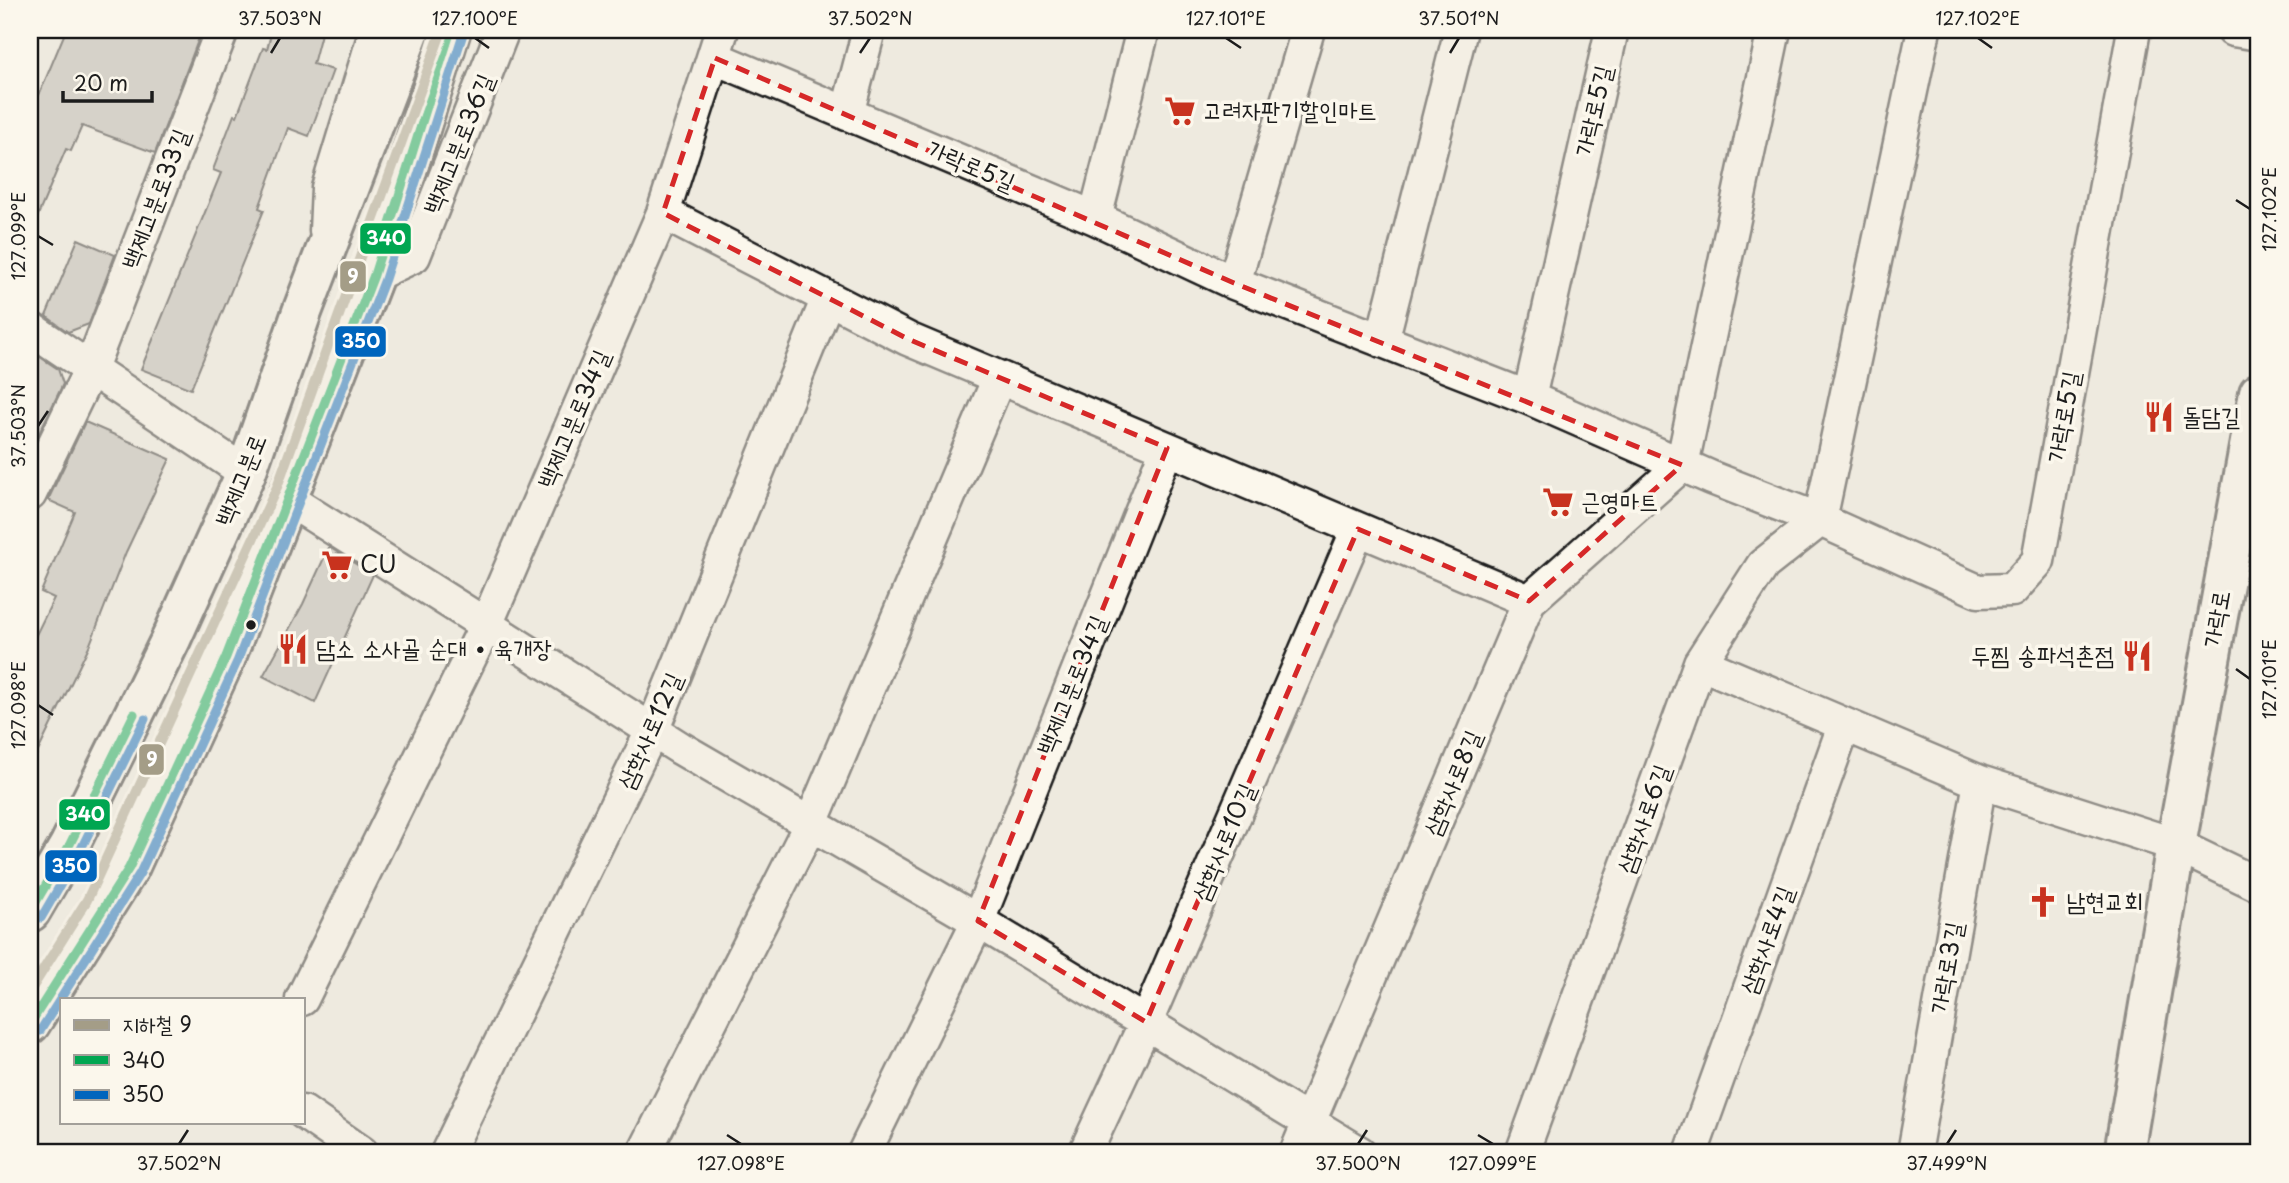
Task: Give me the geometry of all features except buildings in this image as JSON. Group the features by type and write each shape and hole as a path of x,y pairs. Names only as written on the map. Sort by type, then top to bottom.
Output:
{"main road":[{"name":"백제고분로","path":"30,912 69,846 172,637 246,473 325,251 410,30"},
{"name":"백제고분로","path":"30,1024 129,868 226,657 374,275 451,30"},
{"name":"가락로","path":"2124,1153 2176,845 2259,393"}],"street":[{"name":"백제고분로33길","path":"30,494 91,368 222,30"},
{"path":"325,251 328,188 376,30"},
{"name":"백제고분로36길","path":"374,275 414,256 503,30"},
{"path":"847,114 869,30"},
{"path":"1095,218 1143,30"},
{"path":"1234,283 1308,30"},
{"path":"1382,341 1461,30"},
{"name":"가락로5길","path":"1529,398 1612,30"},
{"path":"1682,465 1774,30"},
{"path":"1820,520 1924,30"},
{"name":"가락로5길","path":"718,44 847,114 1095,218 1234,283 1529,398 1682,465 1820,520 1978,591 2012,590 2038,561 2134,30"},
{"path":"2233,30 2259,34"},
{"name":"백제고분로34길","path":"302,998 486,625 663,213 718,44"},
{"path":"663,213 908,339 1530,601"},
{"name":"삼학사로12길","path":"447,1153 652,731 828,298"},
{"path":"30,328 246,473"},
{"path":"644,1153 811,823 999,378"},
{"name":"백제고분로34길","path":"864,1153 978,921 1167,448"},
{"name":"삼학사로8길","path":"1296,1153 1312,1121 1530,601 1682,465"},
{"path":"289,500 652,731 978,921 1312,1121 1360,1153"},
{"name":"삼학사로6길","path":"1522,1153 1700,663 1763,565 1820,520"},
{"name":"삼학사로10길","path":"1085,1153 1146,1022 1358,529"},
{"path":"1700,663 1980,782 2176,845 2259,885"},
{"name":"삼학사로4길","path":"1691,1153 1844,726"},
{"name":"가락로3길","path":"1914,1153 1980,782"},
{"path":"304,1113 362,1153"}],"highlighted area":[{"path":"715,58 1234,283 1682,465 1529,601 1358,529 1146,1022 978,921 1167,448 908,339 663,213"}],"metro line":[{"name":"9","path":"30,991 87,900 277,487 442,30"}],"transit line":[{"name":"340","path":"30,1024 129,868 226,657 374,275 451,30"},
{"name":"350","path":"61,998 140,873 237,662 385,279 463,34"},
{"name":"340","path":"30,912 69,846 134,714"},
{"name":"350","path":"41,918 80,851 145,719"},
{"name":"350","path":"40,1031 60,999"}],"place":[{"name":"고려자판기할인마트","path":"1180,111"},
{"name":"돌담길","path":"2159,417"},
{"name":"근영마트","path":"1558,502"},
{"name":"CU","path":"337,565"},
{"name":"담소 소사골 순대 • 육개장","path":"293,649"},
{"name":"두찜 송파석촌점","path":"2137,656"},
{"name":"남현교회","path":"2043,902"}]}
